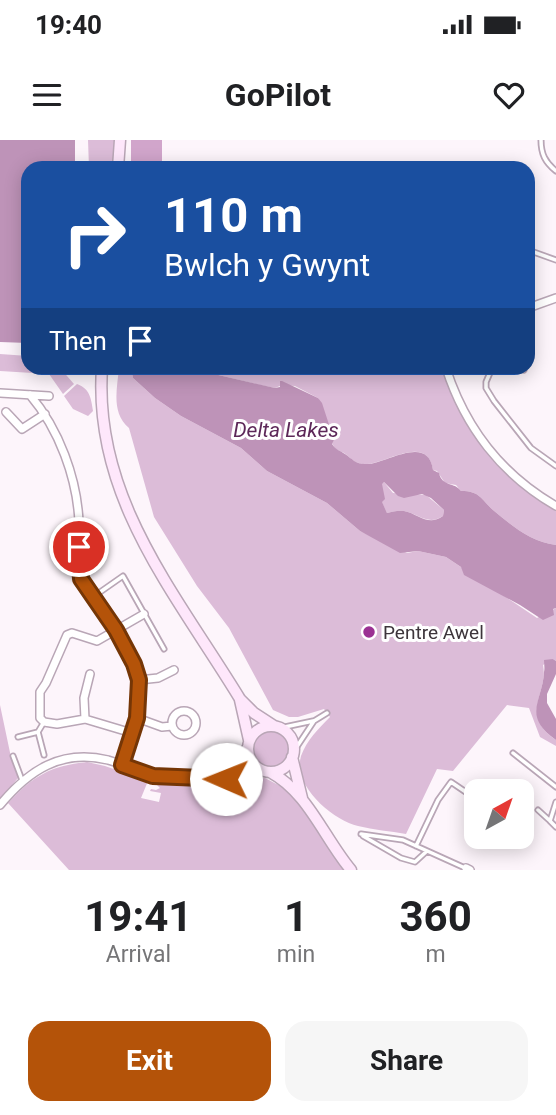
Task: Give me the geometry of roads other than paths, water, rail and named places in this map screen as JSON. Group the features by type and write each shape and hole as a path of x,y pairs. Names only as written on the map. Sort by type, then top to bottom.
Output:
{"main road":[{"path":"118,161 120,140"},
{"path":"102,375 104,426 117,488 127,511 160,574 240,699 254,713 290,736 302,799"},
{"path":"240,699 251,762 286,783 302,799 351,870"},
{"path":"248,742 262,727 277,727"},
{"path":"266,771 283,769 293,754"}],"street":[{"path":"535,306 556,298"},
{"path":"449,375 466,415 494,455 526,487 556,506"},
{"path":"0,393 49,396"},
{"path":"30,395 45,414 63,451 70,474 79,522 79,573 116,630 134,664 139,680 137,718 122,765"},
{"path":"6,412 22,429 45,414"},
{"path":"132,733 85,719 57,724 44,723 40,718 40,692 67,635 72,633 97,641 144,614"},
{"path":"139,680 159,678 174,670"},
{"path":"85,719 84,698 90,674"},
{"path":"137,718 162,727 172,726"},
{"path":"208,778 235,763 248,742"},
{"path":"0,805 22,780 50,763 74,757 94,758 122,765 152,779 226,779 266,771"}],"lane":[{"path":"541,140 545,161 556,171"},
{"path":"535,252 556,260"},
{"path":"489,375 486,382 489,393 531,448 556,466"},
{"path":"93,597 123,576 164,649"},
{"path":"293,754 314,721 327,712"},
{"path":"277,727 314,721"},
{"path":"18,737 38,732 44,723"},
{"path":"38,732 44,755"},
{"path":"513,753 556,787"},
{"path":"13,756 22,780"},
{"path":"416,846 438,800 451,782 464,791"},
{"path":"550,821 556,802"},
{"path":"538,810 556,827"},
{"path":"427,851 415,862 401,858 361,835 403,840 468,869"}],"water":[{"path":"0,140 75,140 75,161 21,161 21,343 0,342"},
{"name":"Delta Lakes","path":"132,375 218,375 275,388 280,387 282,381 318,398 334,440 332,444 357,462 373,463 414,452 423,453 443,480 461,491 476,494 507,522 530,537 556,545 554,615 543,620 464,575 461,567 446,557 418,551 400,553 360,531 327,503 267,471 241,448 181,416 155,398","holes":["384,482 398,496 404,498 422,494 431,498 444,510 443,516 428,520 404,511 387,513 382,502 385,499 382,484"]},
{"path":"544,660 556,661 556,674 547,694 547,703 556,719 556,740 539,723 536,708 543,682"}],"place":[{"name":"Pentre Awel","path":"369,632"}]}
